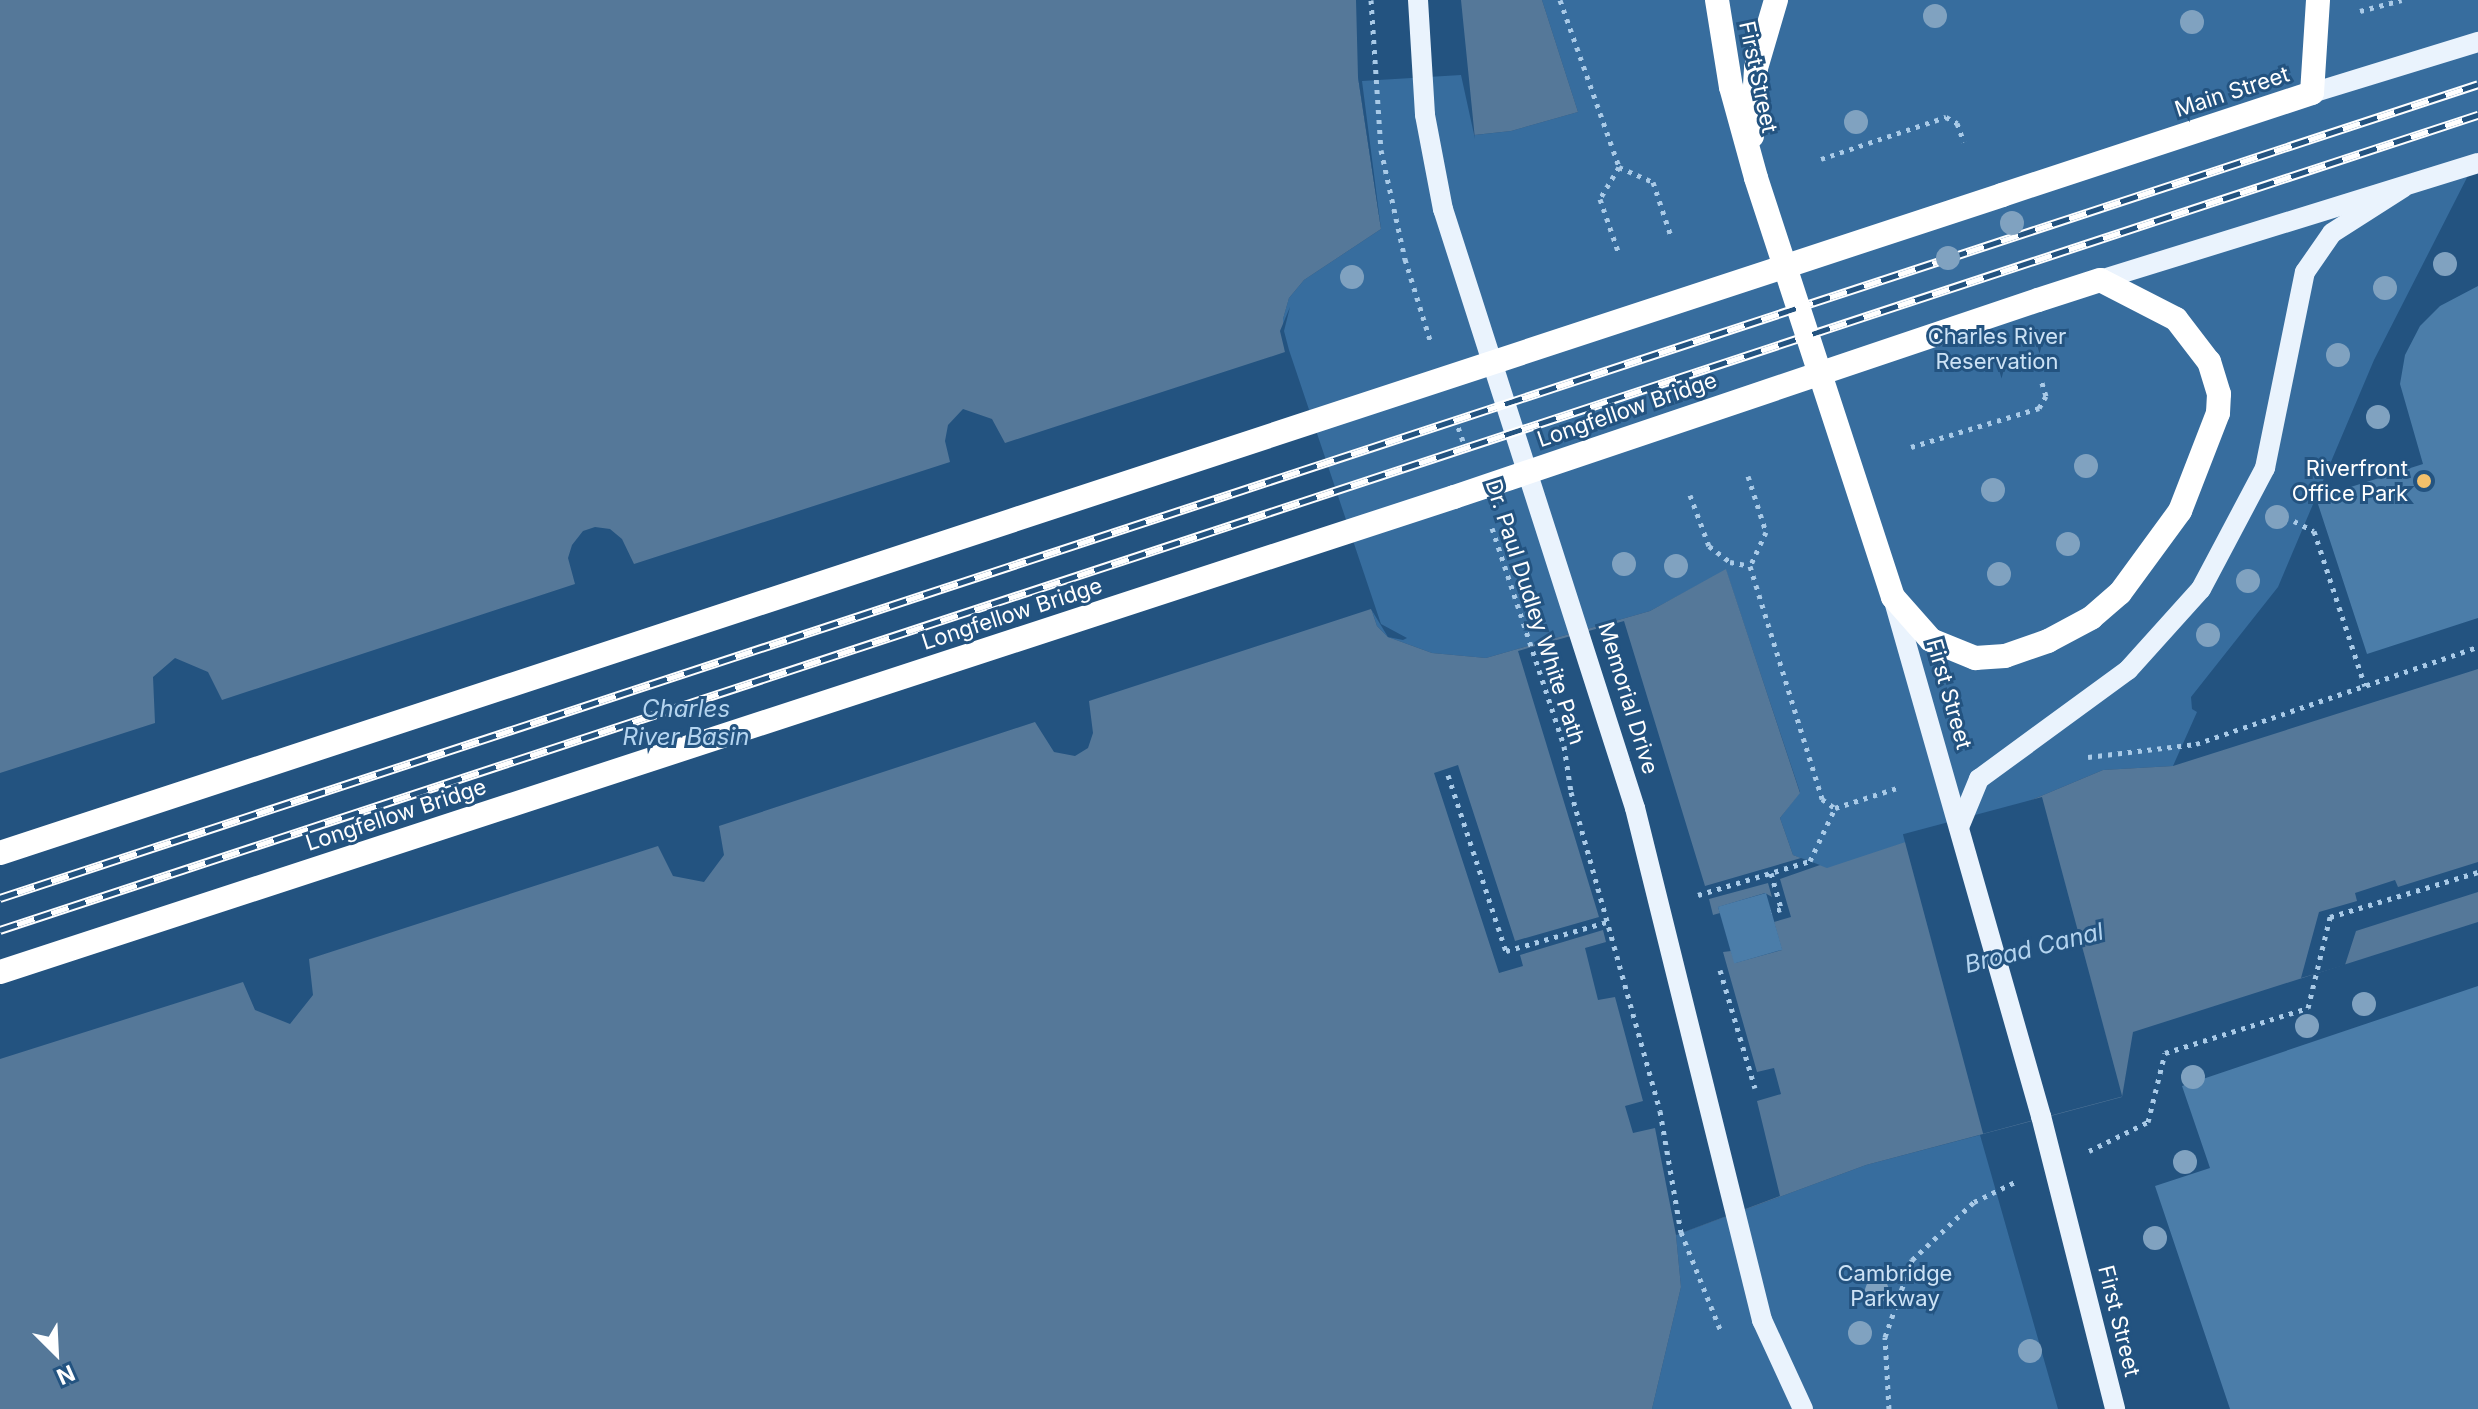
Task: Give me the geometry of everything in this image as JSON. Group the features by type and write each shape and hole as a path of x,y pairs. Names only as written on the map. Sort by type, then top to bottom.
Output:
{"highway":[{"name":"First Street","path":"1717,0 1731,87 1756,178 1893,597"},
{"path":"1756,178 1754,81 1776,0"},
{"path":"2312,93 2318,0"},
{"name":"Main Street","path":"0,853 2312,93"},
{"path":"1893,597 1919,630 1944,648 1975,658 2005,656 2091,618 2134,579 2158,547 2208,449 2219,394 2209,362 2186,328 2100,280"},
{"name":"Longfellow Bridge","path":"0,972 1439,502 2100,280"}],"main road":[{"name":"Memorial Drive","path":"1418,0 1425,115 1443,209 1581,632 1665,918 1733,1211 1762,1320 1803,1409"},
{"name":"Main Street","path":"2312,93 2478,42"},
{"path":"2100,280 2478,163"},
{"path":"1960,825 1970,791 1985,773 2128,670 2201,589 2265,468 2305,272 2332,233 2404,187"},
{"name":"First Street","path":"1893,597 2041,1116 2115,1409"}],"path":[{"path":"1371,0 1380,136 1396,224 1432,348"},
{"path":"1560,0 1619,167 1653,182 1671,236"},
{"path":"2355,13 2402,0"},
{"path":"1821,159 1946,117 1957,123 1964,142"},
{"path":"1619,167 1600,199 1619,254"},
{"path":"1911,447 2039,408 2046,396 2041,380"},
{"name":"Dr. Paul Dudley White Path","path":"1452,407 1471,466"},
{"path":"1748,476 1766,532 1750,566 1822,799 1835,808"},
{"path":"1690,495 1713,551 1750,566"},
{"path":"2294,521 2314,531 2365,686"},
{"name":"Dr. Paul Dudley White Path","path":"1491,525 1564,746 1571,792 1660,1111 1681,1232"},
{"path":"2088,757 2196,744 2478,647"},
{"path":"1448,775 1506,951 1608,921"},
{"path":"1703,910 1698,895 1810,861 1835,808 1900,787"},
{"path":"2104,1145 2148,1122 2165,1053 2308,1008 2330,917 2478,872"},
{"path":"1771,873 1781,909 1771,912"},
{"path":"1716,954 1755,1088"},
{"path":"1889,1409 1885,1337 1912,1260 1974,1202 2007,1185"}],"green space":[{"name":"Charles River Reservation","path":"1542,0 2478,0 2478,156 2374,360 2278,587 2191,697 2192,709 2197,712 2173,766 2103,770 2029,801 1827,869 1793,855 1780,818 1800,792 1726,570 1650,611 1486,658 1432,653 1388,637 1377,626 1280,331 1283,319 1289,298 1304,280 1381,229 1358,77 1465,71 1475,135 1511,131 1578,112"},
{"name":"Cambridge Parkway","path":"1980,1135 2058,1409 1652,1409 1681,1287 1676,1235 1866,1165"}],"water":[{"name":"Charles River Basin","path":"0,0 1542,0 1578,112 1511,131 1474,135 1465,71 1358,77 1381,229 1304,280 1289,298 1283,319 1285,352 1377,626 1388,637 1432,653 1486,658 1650,611 1726,569 1800,793 1780,818 1793,855 1827,868 2029,801 2103,770 2173,766 2478,669 2478,922 2133,1032 2122,1097 1866,1165 1676,1235 1681,1287 1652,1409 0,1409"}],"pier":[{"path":"1356,0 1461,0 1475,139 1461,75 1362,81 1381,229 1358,77"},
{"path":"1290,307 1284,331 1289,350 1381,624 1407,638 1388,637 1371,609 1089,701 1093,733 1088,748 1075,756 1054,752 1035,722 719,826 724,855 704,882 673,876 658,846 309,959 313,995 290,1024 255,1010 243,982 0,1059 0,773 155,723 153,677 175,658 208,672 222,700 575,584 568,558 572,545 583,531 595,527 610,529 622,539 634,564 950,462 945,441 948,425 963,409 992,419 1005,443 1285,352 1280,331"},
{"path":"1624,621 1705,886 1801,858 1820,865 1780,879 1791,917 1774,922 1782,950 1735,963 1731,951 1723,952 1757,1072 1774,1068 1781,1094 1757,1101 1780,1196 1676,1235 1655,1128 1633,1133 1625,1106 1643,1101 1615,997 1598,1000 1585,948 1606,942 1603,930 1520,955 1523,966 1499,973 1434,773 1458,765 1515,941 1599,917 1518,651","holes":["1768,883 1772,897 1765,893 1718,907 1720,913 1713,915 1709,899"]},
{"path":"2042,797 2122,1096 1983,1134 1903,834"},
{"path":"2478,862 2478,892 2356,931 2345,965 2301,978 2319,912 2357,901 2355,893 2395,880 2398,887"}],"building":[{"name":"Riverfront Office Park","path":"2478,286 2478,618 2367,654 2316,498 2423,464 2400,384 2405,355 2420,326 2440,306"},
{"path":"1766,893 1782,950 1734,963 1718,907"},
{"path":"2478,986 2478,1409 2230,1409 2155,1186 2210,1168 2182,1086"}],"railway":[{"path":"0,898 2478,84"},
{"path":"0,930 2478,115"}],"place":[{"name":"Riverfront Office Park","path":"2424,481"}],"water label":[{"name":"Broad Canal","path":"2034,948"}]}
